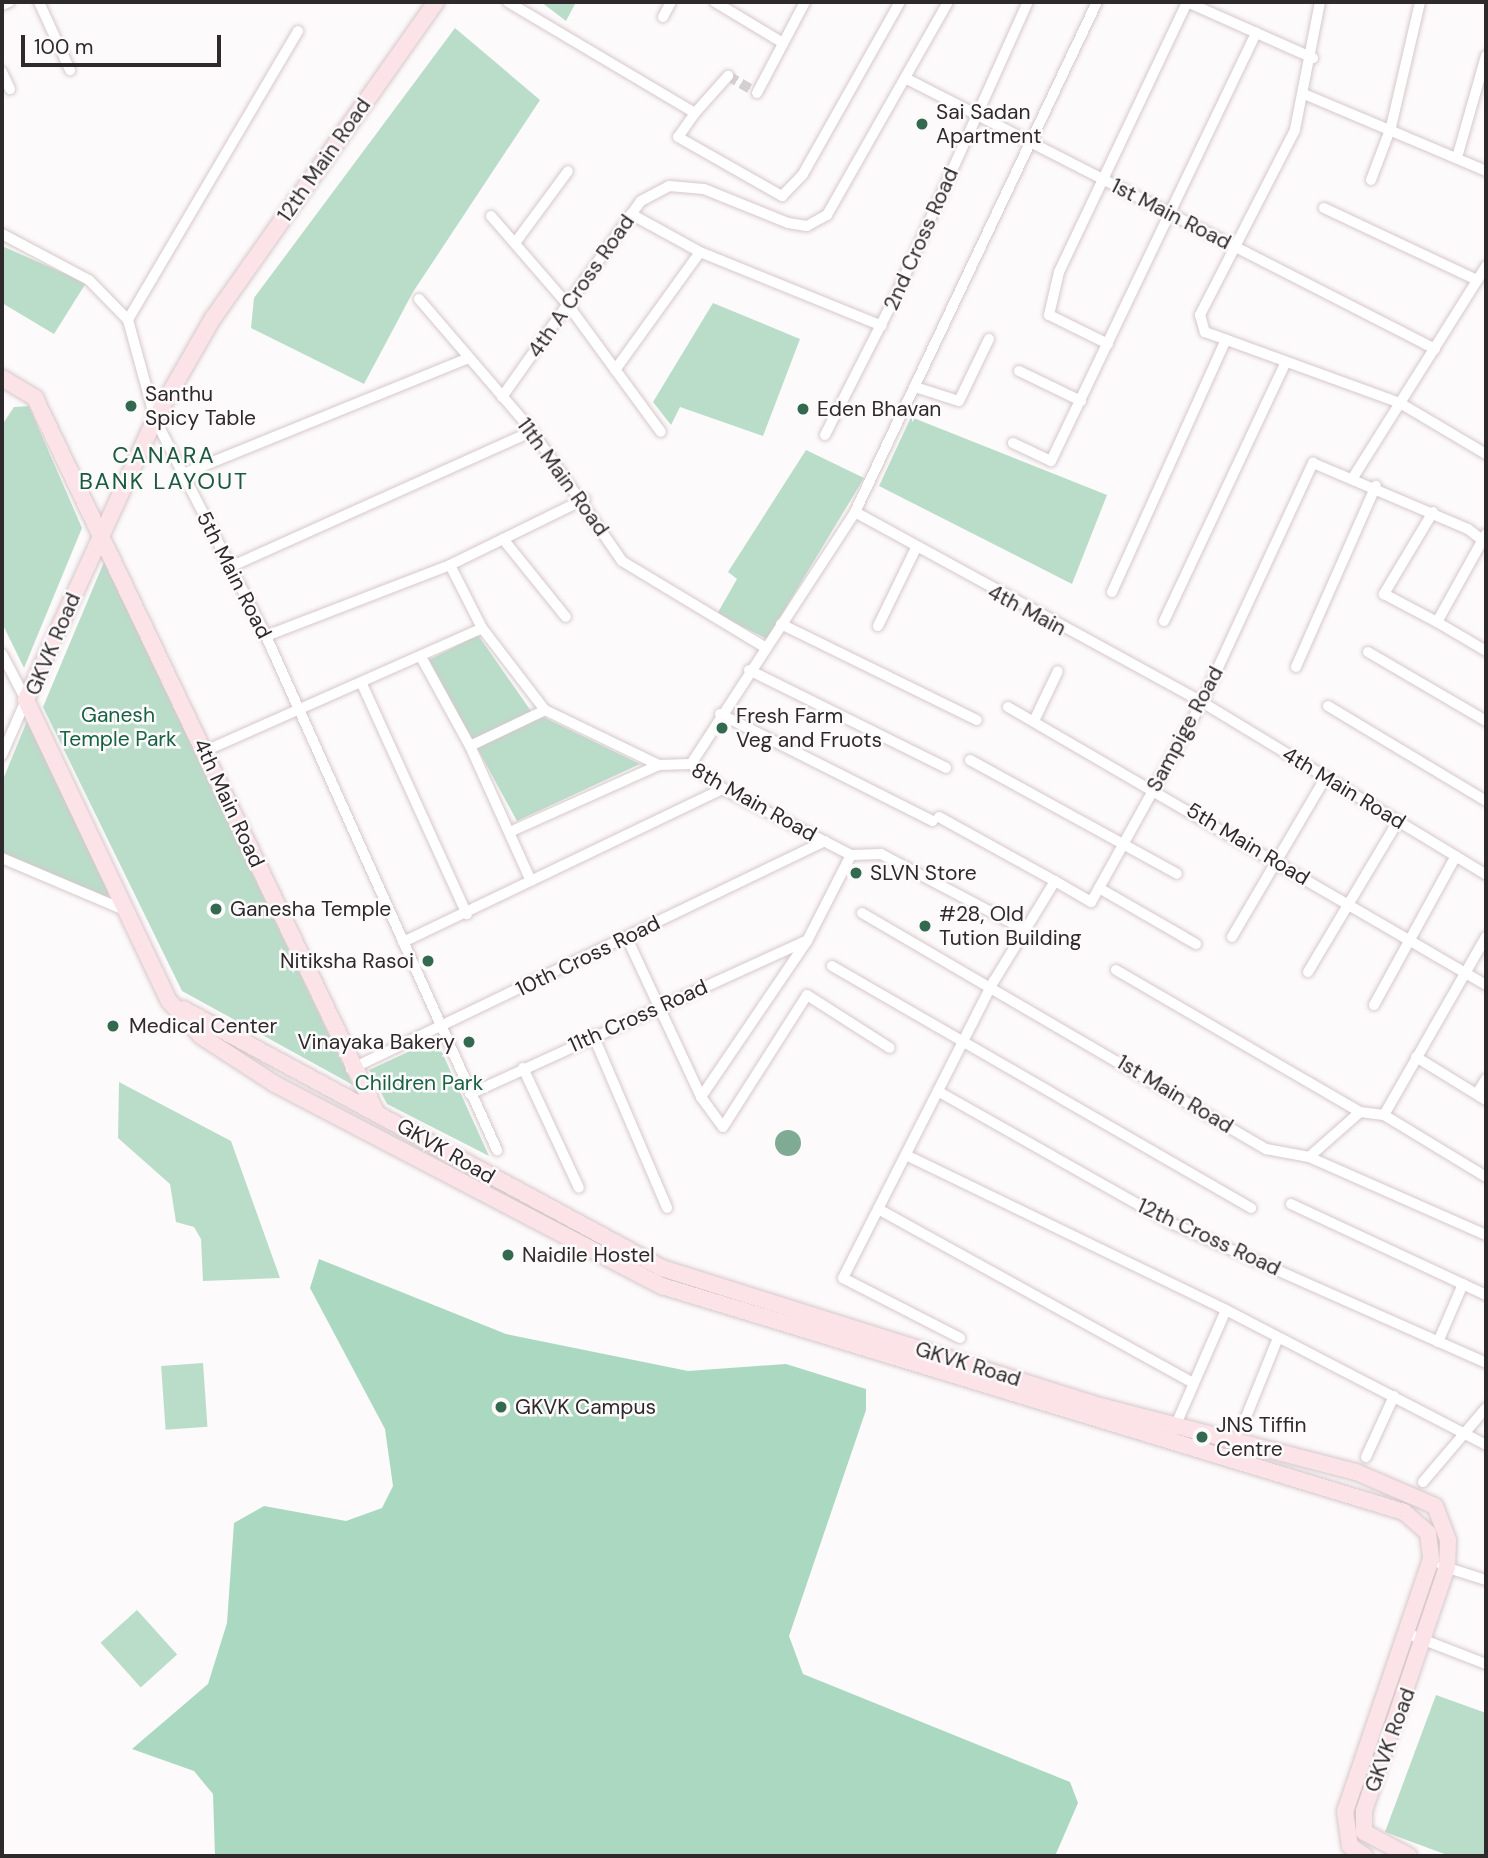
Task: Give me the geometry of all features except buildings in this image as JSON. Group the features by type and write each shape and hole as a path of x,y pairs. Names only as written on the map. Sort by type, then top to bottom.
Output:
{"main road":[{"name":"12th Main Road","path":"155,419 213,318 436,2"},
{"path":"2,378 35,398 100,535"},
{"name":"GKVK Road","path":"155,419 26,700 169,1000 201,1036 386,1143 662,1286 823,1339 1404,1512 1428,1533 1430,1563 1345,1811 1350,1846 1365,1856"},
{"name":"4th Main Road","path":"100,535 205,751 351,1069 375,1111"},
{"name":"GKVK Road","path":"169,1000 662,1268 1174,1426 1406,1491 1435,1506 1448,1540 1447,1567 1425,1641 1364,1811 1364,1832 1409,1856"},
{"path":"386,1143 397,1123"},
{"path":"823,1339 830,1321"}],"street":[{"path":"2,5 9,2"},
{"path":"39,2 70,70"},
{"path":"508,2 695,113"},
{"path":"663,17 671,2"},
{"path":"715,2 783,43"},
{"path":"757,93 805,2"},
{"path":"728,76 678,137 782,196 803,174 900,2"},
{"path":"907,79 948,2"},
{"name":"2nd Cross Road","path":"825,436 882,326 1028,2"},
{"path":"691,764 720,714 855,512 1034,144 1097,2"},
{"path":"1108,344 1049,315 1059,272 1187,2 1313,58"},
{"path":"1306,2 1320,4 1313,58 1294,130 1200,314 1205,332 1400,403 1486,454"},
{"path":"1371,180 1391,127 1420,2"},
{"path":"2,234 89,280 128,320 298,31"},
{"path":"1013,443 1052,461 1167,212 1256,33"},
{"path":"1458,154 1486,56"},
{"path":"2,72 10,89"},
{"name":"1st Main Road","path":"907,79 1435,349"},
{"name":"4th A Cross Road","path":"502,397 631,214 669,186 704,189 788,223 807,226 827,215 907,79"},
{"path":"1304,94 1458,154 1486,171"},
{"path":"1474,97 1486,100"},
{"path":"515,243 568,171"},
{"path":"1324,208 1477,280"},
{"path":"631,214 659,233 700,252 882,326"},
{"path":"491,216 568,305 661,432"},
{"path":"615,370 700,252"},
{"path":"1437,622 1485,539 1354,476 1486,266"},
{"name":"11th Main Road","path":"419,299 532,431 585,499 622,561 766,648"},
{"name":"5th Main Road","path":"128,320 155,419 266,636 292,708 403,942 497,1150"},
{"path":"915,387 959,401 989,339"},
{"path":"1112,592 1226,340"},
{"path":"183,474 468,358"},
{"path":"1164,621 1286,362"},
{"path":"1019,372 1081,401"},
{"path":"230,567 532,431"},
{"name":"Sampige Road","path":"1099,888 1202,702 1313,463 1354,476"},
{"path":"1296,667 1376,486"},
{"path":"266,636 450,565 585,499"},
{"name":"4th Main","path":"855,512 916,548 1202,702"},
{"path":"1433,512 1384,594 1486,651"},
{"path":"503,539 566,617"},
{"path":"878,626 916,548"},
{"name":"8th Main Road","path":"450,565 482,628 545,710 659,765 691,764 723,789 851,855 881,854 1025,930"},
{"path":"781,624 977,720"},
{"path":"205,751 292,708 362,684 482,628"},
{"path":"1368,652 1486,721"},
{"path":"2,654 26,700 2,755"},
{"path":"421,657 470,746 512,831 531,881"},
{"path":"749,670 946,768"},
{"path":"1034,721 1058,671"},
{"path":"362,684 467,914"},
{"name":"4th Main Road","path":"1202,702 1486,875"},
{"name":"5th Main Road","path":"1008,706 1155,788 1486,985"},
{"path":"1328,706 1486,801"},
{"path":"470,746 545,710"},
{"path":"720,714 936,819 1091,902 1099,888 1196,944"},
{"path":"971,760 1177,874"},
{"path":"512,831 659,765"},
{"path":"1232,937 1274,860 1326,777"},
{"path":"403,942 467,914 723,789"},
{"path":"1308,972 1398,821"},
{"name":"10th Cross Road","path":"351,1069 825,841"},
{"path":"701,1097 807,940 851,855"},
{"path":"1374,1005 1455,856"},
{"path":"2,858 127,911"},
{"path":"960,1338 843,1279 941,1093 993,984 1055,881"},
{"name":"1st Main Road","path":"862,913 993,984 1266,1149 1309,1157 1486,1235"},
{"path":"1384,1115 1486,937"},
{"path":"627,938 701,1097 723,1127 807,995 890,1048"},
{"name":"11th Cross Road","path":"470,1094 593,1035 658,1009 807,940"},
{"path":"832,966 967,1041 1251,1208"},
{"path":"1116,970 1360,1112 1384,1115 1486,1177"},
{"path":"593,1035 667,1208"},
{"path":"1416,1057 1482,1097 1486,1079"},
{"path":"523,1068 579,1188"},
{"name":"12th Cross Road","path":"941,1093 1173,1224 1486,1363"},
{"path":"1309,1157 1360,1112"},
{"path":"908,1156 1226,1310 1486,1445"},
{"path":"1291,1204 1486,1295"},
{"path":"880,1210 1193,1384"},
{"path":"1438,1342 1463,1284"},
{"path":"1169,1444 1174,1426 1226,1310"},
{"path":"1244,1422 1278,1338"},
{"path":"1366,1457 1394,1396"},
{"path":"1423,1482 1462,1432 1486,1408"},
{"path":"1430,1563 1486,1580"},
{"path":"1405,1633 1486,1664"}],"green space":[{"path":"541,2 576,2 566,21"},
{"path":"455,28 540,100 413,292 364,384 251,328 254,298"},
{"path":"2,246 86,283 54,334 2,303"},
{"path":"713,303 800,339 763,436 680,407 671,425 653,402"},
{"path":"29,406 82,528 24,668 2,623 2,425 14,407"},
{"path":"911,417 1107,495 1072,584 879,486"},
{"path":"806,450 864,478 767,639 717,614 737,579 728,572"},
{"name":"Ganesh Temple Park","path":"104,562 353,1085 182,991 43,707"},
{"path":"478,635 531,711 640,764 517,821 429,660"},
{"path":"27,721 109,891 107,900 2,853 2,782"},
{"name":"Children Park","path":"436,1039 489,1156 387,1104 369,1070"},
{"path":"119,1082 231,1141 280,1278 203,1281 201,1239 194,1227 176,1222 170,1184 118,1138"},
{"path":"203,1363 207,1427 166,1430 161,1366"},
{"path":"137,1610 177,1655 141,1687 101,1643"},
{"path":"1436,1695 1486,1713 1486,1856 1450,1856 1385,1832"}],"shaded area":[{"path":"788,1130 797,1134 801,1143 797,1152 788,1156 779,1152 775,1143 779,1134"},
{"path":"319,1259 506,1334 688,1371 786,1364 866,1389 866,1410 789,1636 803,1674 1070,1782 1078,1803 1055,1856 215,1856 213,1794 194,1771 132,1749 208,1684 227,1623 234,1523 264,1506 346,1521 382,1508 393,1486 385,1429 310,1288"}],"tunnel":[{"path":"728,76 757,93"}],"place":[{"name":"Sai Sadan Apartment","path":"922,124"},
{"name":"Santhu Spicy Table","path":"131,406"},
{"name":"Eden Bhavan","path":"803,409"},
{"name":"Fresh Farm Veg and Fruots","path":"722,728"},
{"name":"SLVN Store","path":"856,873"},
{"name":"Ganesha Temple","path":"216,909"},
{"name":"#28, Old Tution Building","path":"925,926"},
{"name":"Nitiksha Rasoi","path":"428,961"},
{"name":"Medical Center","path":"113,1026"},
{"name":"Vinayaka Bakery","path":"469,1042"},
{"name":"Naidile Hostel","path":"508,1255"},
{"name":"GKVK Campus","path":"501,1407"},
{"name":"JNS Tiffin Centre","path":"1202,1437"}],"district":[{"name":"CANARA BANK LAYOUT","path":"164,468"}]}
